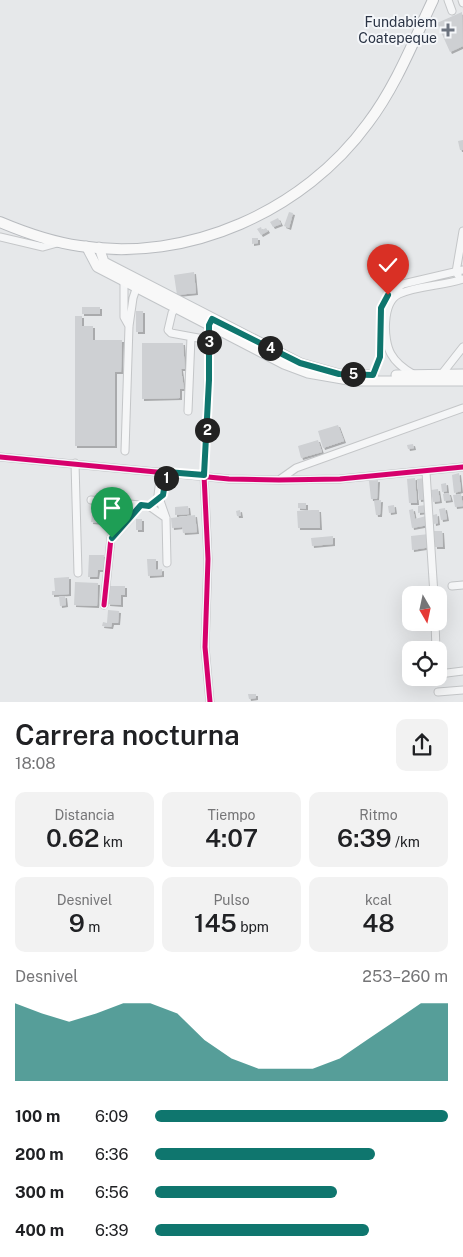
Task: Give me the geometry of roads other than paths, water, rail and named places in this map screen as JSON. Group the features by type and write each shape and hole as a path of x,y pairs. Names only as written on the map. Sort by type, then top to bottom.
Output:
{"highway":[{"path":"0,224 61,242 86,246 148,247 204,237 251,219 301,190 344,152 375,114 393,84 433,0"}],"main road":[{"path":"86,246 96,267 124,282 137,285"},
{"path":"99,247 104,262 137,285 178,304 284,364 308,374 339,380 414,374 463,374"},
{"path":"372,378 463,381"}],"street":[{"path":"448,0 452,11"},
{"path":"391,296 462,280 460,271 463,231"},
{"path":"0,237 43,246 61,242"},
{"path":"372,378 380,357 391,296 404,284 460,271"},
{"path":"124,282 124,317 129,326"},
{"path":"125,451 129,326 137,285"},
{"path":"178,304 168,324 168,330 171,333 209,340"},
{"path":"210,702 205,647 208,559 204,475 211,322"},
{"path":"188,411 191,337"},
{"path":"383,344 397,362 414,374"},
{"path":"442,374 463,347"},
{"path":"279,480 296,468 463,408"},
{"path":"0,457 204,475 228,479 340,479 463,467"},
{"path":"75,463 78,573"},
{"path":"149,506 163,495 164,472"},
{"path":"426,472 433,586"},
{"path":"91,500 149,506 166,518"},
{"path":"159,500 166,518 167,563"},
{"path":"118,504 128,517"},
{"path":"104,605 112,538 128,517 141,505"},
{"path":"452,586 463,585"},
{"path":"447,673 463,671"},
{"path":"438,692 463,690"}],"place":[{"name":"Fundabiem Coatepeque","path":"448,30"}]}
